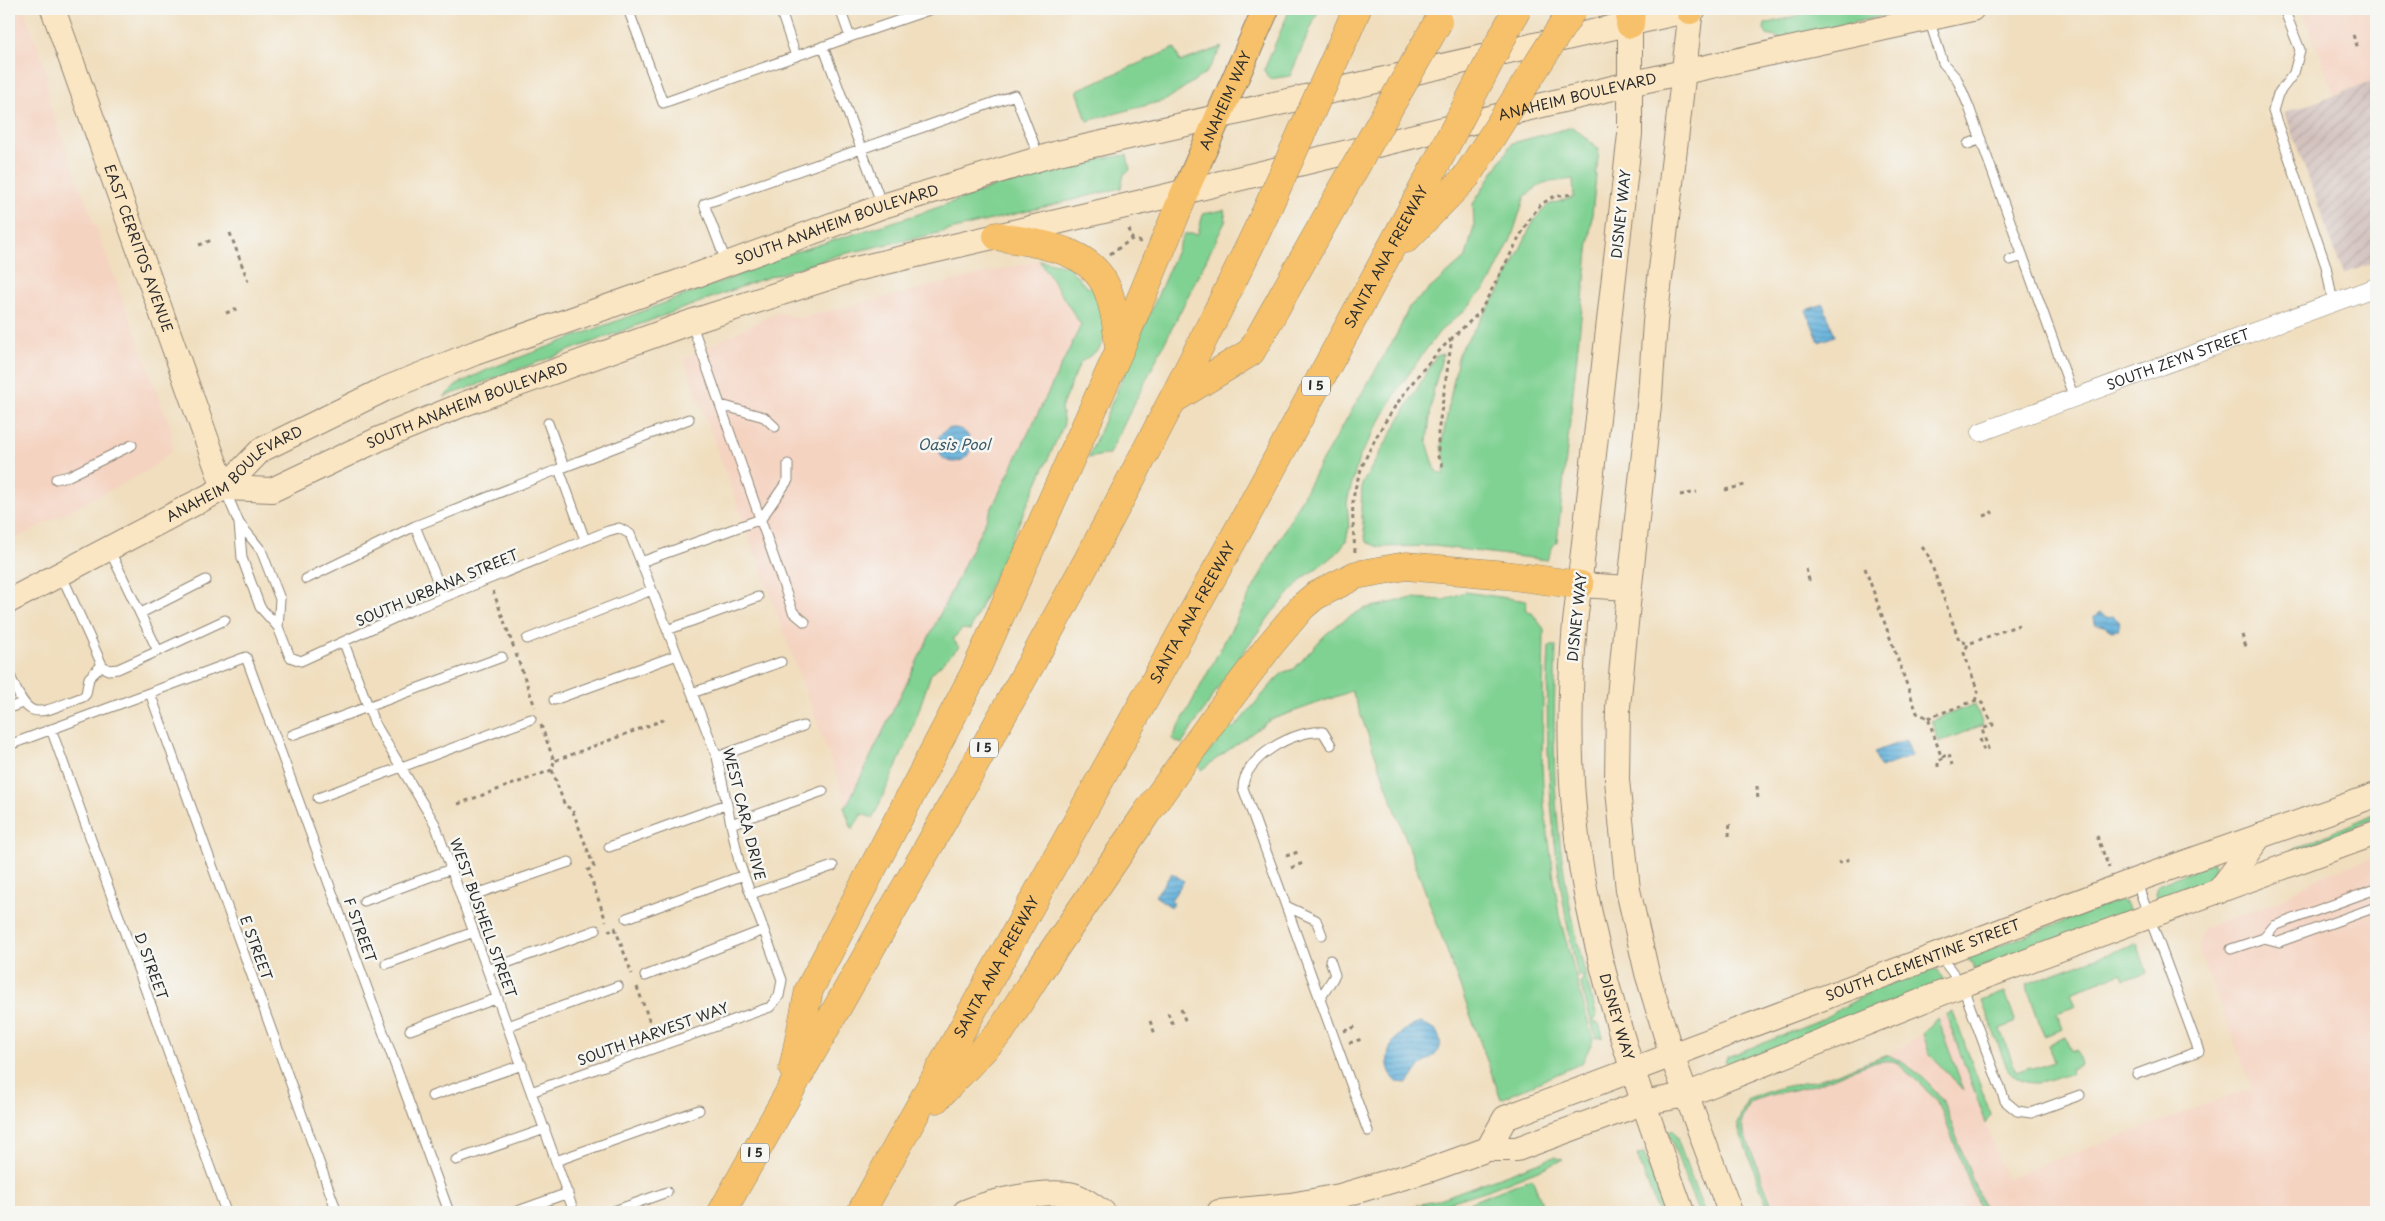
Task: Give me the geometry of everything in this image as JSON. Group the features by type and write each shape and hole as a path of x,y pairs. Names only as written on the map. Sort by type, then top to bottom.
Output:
{"highway":[{"name":"I 5","path":"722,1212 993,732 1174,400 1264,216 1357,9"},
{"name":"SANTA ANA FREEWAY","path":"861,1212 1250,509 1432,172 1517,9"},
{"path":"1382,263 1466,177 1573,9"},
{"path":"1174,400 1251,352 1441,15"},
{"path":"788,1093 809,990 974,674 1120,349 1185,192"},
{"path":"997,236 1062,250 1092,268 1108,290 1115,314 1120,349"},
{"path":"911,1124 1001,1031 1146,814 1270,645 1303,606 1315,596 1356,575 1396,567 1419,567 1506,575 1580,585"}],"main road":[{"name":"EAST CERRITOS AVENUE","path":"53,9 224,488"},
{"name":"ANAHEIM WAY","path":"1185,192 1266,9"},
{"path":"1217,117 1630,14 1691,9 1655,322 1650,396 1618,707 1618,803 1624,860 1632,909 1647,973 1672,1056 1730,1212"},
{"name":"ANAHEIM BOULEVARD","path":"1185,192 1629,84 1683,74 1972,9"},
{"name":"DISNEY WAY","path":"1630,14 1630,134 1571,674 1570,736 1575,812 1591,921 1642,1103 1682,1212"},
{"name":"SOUTH ANAHEIM BOULEVARD","path":"464,358 883,206 1039,158 1217,117"},
{"path":"997,236 1185,192"},
{"name":"SOUTH ANAHEIM BOULEVARD","path":"224,488 272,490 424,420 691,322 856,269 997,236"},
{"name":"ANAHEIM BOULEVARD","path":"9,601 224,488 261,450 386,389 464,358"},
{"path":"1580,585 1629,588"},
{"name":"SOUTH CLEMENTINE STREET","path":"1488,1149 1505,1118 2136,880 2376,795"},
{"path":"1219,1212 1291,1205 1340,1196 1432,1169 1488,1149 1517,1149 1642,1103 1686,1095 1962,985 2376,833"},
{"path":"2218,892 2260,836"},
{"path":"965,1212 979,1206 1033,1195 1073,1195 1103,1212"}],"street":[{"name":"SOUTH ZEYN STREET","path":"1981,432 2376,287"}],"lane":[{"path":"628,9 663,103 932,9"},
{"path":"780,9 796,56"},
{"path":"840,9 850,37"},
{"path":"2284,9 2300,50 2294,73 2278,94 2273,111 2326,266 2333,303"},
{"path":"1929,18 1943,63 1957,79 1981,139 2074,398"},
{"path":"823,46 883,206"},
{"path":"727,264 704,204 1015,95 1039,158"},
{"path":"1968,144 1981,139"},
{"path":"2010,260 2023,256"},
{"path":"691,322 793,612 805,622"},
{"path":"721,405 764,417 775,427"},
{"path":"306,579 415,526 689,419"},
{"path":"548,422 585,540"},
{"path":"56,479 69,476 132,445"},
{"path":"641,562 761,519 788,480 788,464"},
{"path":"224,488 239,523"},
{"name":"SOUTH URBANA STREET","path":"239,523 242,558 260,606 278,627 290,657 301,661 444,597 585,540 618,528 626,530"},
{"name":"SOUTH URBANA STREET","path":"239,523 262,550 280,599 278,627"},
{"path":"415,526 444,597"},
{"name":"WEST CARA DRIVE","path":"626,530 630,534 717,757 744,875 782,980 779,996"},
{"path":"109,549 158,651"},
{"path":"61,574 102,664 108,670 118,669 225,620"},
{"path":"141,613 206,580"},
{"path":"527,639 652,590"},
{"path":"667,630 758,597"},
{"name":"WEST BUSHELL STREET","path":"344,643 374,722 435,824 574,1212"},
{"path":"554,700 677,655"},
{"name":"F STREET","path":"150,693 246,657 449,1212"},
{"path":"292,735 502,657"},
{"path":"692,693 780,662"},
{"path":"9,673 22,704 30,710 41,711 83,698 86,694 89,678 102,664"},
{"path":"9,744 150,693"},
{"name":"E STREET","path":"150,693 337,1212"},
{"path":"9,708 22,704"},
{"path":"318,798 531,720"},
{"path":"717,757 803,726"},
{"name":"D STREET","path":"51,729 226,1212"},
{"path":"1331,745 1323,732 1301,733 1259,759 1243,778 1243,788 1368,1130"},
{"path":"731,824 824,791"},
{"path":"609,847 727,804"},
{"path":"462,899 569,862"},
{"path":"751,894 832,866"},
{"path":"364,901 451,869"},
{"path":"627,918 744,875"},
{"path":"2136,880 2199,1051 2137,1074"},
{"path":"2231,949 2264,938 2274,926 2376,889"},
{"path":"1286,906 1316,920 1322,935"},
{"path":"2264,938 2279,942 2376,907"},
{"path":"488,970 596,930"},
{"path":"645,976 764,930"},
{"path":"386,964 474,932"},
{"path":"1939,954 1962,985 2005,1100 2017,1111 2031,1113 2080,1095"},
{"path":"1320,999 1336,975 1330,960"},
{"path":"508,1026 618,986"},
{"name":"SOUTH HARVEST WAY","path":"531,1092 770,1007 779,996"},
{"path":"410,1030 498,998"},
{"path":"432,1096 522,1065"},
{"path":"556,1161 699,1110"},
{"path":"456,1160 544,1129"},
{"path":"611,1212 667,1192"},
{"path":"515,1212 568,1193"}],"path":[{"path":"2353,34 2358,48"},
{"path":"1356,575 1354,495 1371,448 1388,418 1428,361 1480,312 1528,221 1540,205 1553,197 1573,194"},
{"path":"1129,229 1132,239"},
{"path":"230,234 250,282"},
{"path":"1132,239 1146,244"},
{"path":"1107,257 1132,239"},
{"path":"199,245 212,240"},
{"path":"226,313 238,308"},
{"path":"1443,466 1438,457 1438,433 1452,338"},
{"path":"1725,490 1745,485"},
{"path":"1680,496 1697,492"},
{"path":"1984,516 1992,513 1991,511"},
{"path":"1922,547 1928,555 1959,640 1968,644 2019,625"},
{"path":"1865,568 1917,713 1928,718 1974,701 1982,703 1993,726 1982,729 1988,751 1984,751 1980,739"},
{"path":"1806,569 1808,581"},
{"path":"2242,635 2247,650"},
{"path":"1968,644 1964,653 1978,692 1974,701"},
{"path":"1928,718 1942,757"},
{"path":"1938,769 1938,760 1948,754 1952,765"},
{"path":"554,760 552,770 565,806 572,808 594,867 588,870 600,904 610,931 615,928 633,977"},
{"path":"458,804 552,770"},
{"path":"1757,786 1758,801"},
{"path":"1729,836 1730,821"},
{"path":"2098,836 2111,873"},
{"path":"1286,856 1301,851"},
{"path":"1838,864 1852,858"},
{"path":"1291,868 1305,862"},
{"path":"636,984 654,1033"},
{"path":"1181,1010 1186,1023"},
{"path":"1168,1014 1174,1028"},
{"path":"1150,1021 1155,1034"},
{"path":"1343,1031 1358,1026"},
{"path":"1348,1044 1362,1038"}],"shaded area":[{"path":"9,9 24,9 46,69 49,103 172,431 172,450 147,471 9,542"},
{"path":"2302,9 2376,9 2376,80 2334,95"},
{"path":"2376,80 2376,262 2343,274 2285,113"},
{"path":"1039,260 1081,325 847,805 684,359 777,312 800,318"},
{"path":"2376,856 2376,1212 1769,1212 1737,1124 1748,1098 1783,1087 1818,1080 1888,1055 1922,1034 1937,1018 1946,1015 2006,1178 2252,1088 2199,951 2202,928 2272,904 2321,876"}],"green space":[{"path":"1290,9 1319,9 1290,76 1269,79 1264,70"},
{"path":"1824,9 1913,9 1783,39 1767,35 1764,29 1765,24"},
{"path":"1222,47 1207,72 1166,100 1087,121 1077,90 1175,48 1180,62"},
{"path":"1573,127 1599,149 1557,542 1553,546 1547,560 1434,546 1379,547 1366,542 1361,511 1362,484 1436,356 1443,354 1433,392 1427,442 1436,471 1443,475 1446,464 1441,447 1459,352 1501,289 1534,220 1548,205 1574,197 1573,179 1543,183 1525,196 1511,239 1489,284 1464,311 1440,331 1425,351 1398,389 1359,458 1347,502 1349,527 1346,541 1336,554 1302,579 1272,613 1225,677 1182,744 1172,739 1320,464 1398,332 1409,307 1466,257 1474,226 1473,204 1512,143"},
{"path":"1127,155 1130,170 1124,174 1121,188 930,235 839,255 757,281 444,397 456,385 489,369 728,279 779,257 925,212 1007,182 1095,159"},
{"path":"1224,210 1226,220 1109,454 1088,458 1184,234 1198,234 1203,214"},
{"path":"1039,260 1068,266 1087,288 1096,282 1108,330 1099,349 1080,363 1061,408 1064,424 970,630 962,629 953,639 959,647 931,674 910,736 873,818 862,814 852,829 844,807 847,805 1081,325"},
{"path":"1465,592 1527,601 1525,609 1532,613 1544,629 1542,765 1544,805 1559,915 1593,1040 1582,1063 1501,1099 1352,691 1270,720 1201,770 1199,764 1230,727 1234,728 1277,678 1284,672 1294,669 1325,635 1341,622 1363,609 1412,598 1444,600"},
{"path":"1549,646 1556,646 1554,765 1559,835 1574,927 1597,1017 1593,1019 1596,1024 1599,1023 1603,1037 1596,1038 1580,982 1583,980 1582,975 1578,976 1569,935 1556,853 1547,729"},
{"path":"1975,704 1983,725 1939,742 1931,721"},
{"path":"2376,813 2376,818 2292,854 2291,851"},
{"path":"2214,862 2215,866 2208,883 2155,900 2158,885"},
{"path":"2120,900 2127,904 2130,911 1974,970 1972,963 1966,958"},
{"path":"2137,943 2147,972 2124,980 2121,973 2071,992 2076,1006 2057,1013 2063,1029 2044,1036 2026,984"},
{"path":"1930,969 1937,971 1945,981 1729,1066 1725,1062 1727,1057 1817,1022 1872,991"},
{"path":"2005,992 2015,1020 2014,1023 2000,1029 2016,1072 2054,1062 2048,1044 2066,1037 2071,1051 2076,1049 2081,1065 2070,1069 2071,1073 2045,1082 2029,1083 2014,1075 2007,1068 1982,1001"},
{"path":"1953,1012 1991,1115 1986,1123 1946,1015"},
{"path":"1937,1018 1964,1090 1930,1055 1923,1034"},
{"path":"1888,1055 1918,1074 1942,1099 1985,1212 1981,1212 1937,1099 1896,1062 1888,1061 1867,1065 1814,1085 1773,1094 1749,1102 1741,1123 1774,1212 1769,1212 1737,1124 1748,1098 1783,1087 1818,1080"},
{"path":"1672,1129 1704,1212 1698,1212 1670,1137 1669,1131"},
{"path":"1644,1154 1665,1212 1658,1212 1637,1155"},
{"path":"1554,1157 1563,1160 1488,1190 1417,1212 1390,1212 1434,1201"},
{"path":"1532,1178 1545,1212 1518,1206 1499,1212 1436,1212 1464,1205"}],"water":[{"path":"1823,304 1835,336 1819,342 1806,310"},
{"name":"Oasis Pool","path":"954,428 961,429 966,433 970,438 970,452 966,457 961,461 954,462 947,461 942,457 938,452 937,445 938,438 942,433 947,429"},
{"path":"2100,613 2106,617 2113,616 2120,622 2118,630 2111,631 2104,626 2095,624 2094,617"},
{"path":"1906,740 1912,756 1880,768 1874,752"},
{"path":"1172,873 1184,881 1171,900 1174,903 1171,907 1155,896"},
{"path":"1421,1023 1435,1029 1439,1037 1440,1048 1438,1052 1418,1069 1407,1083 1397,1082 1388,1064 1391,1046 1403,1031"}]}
